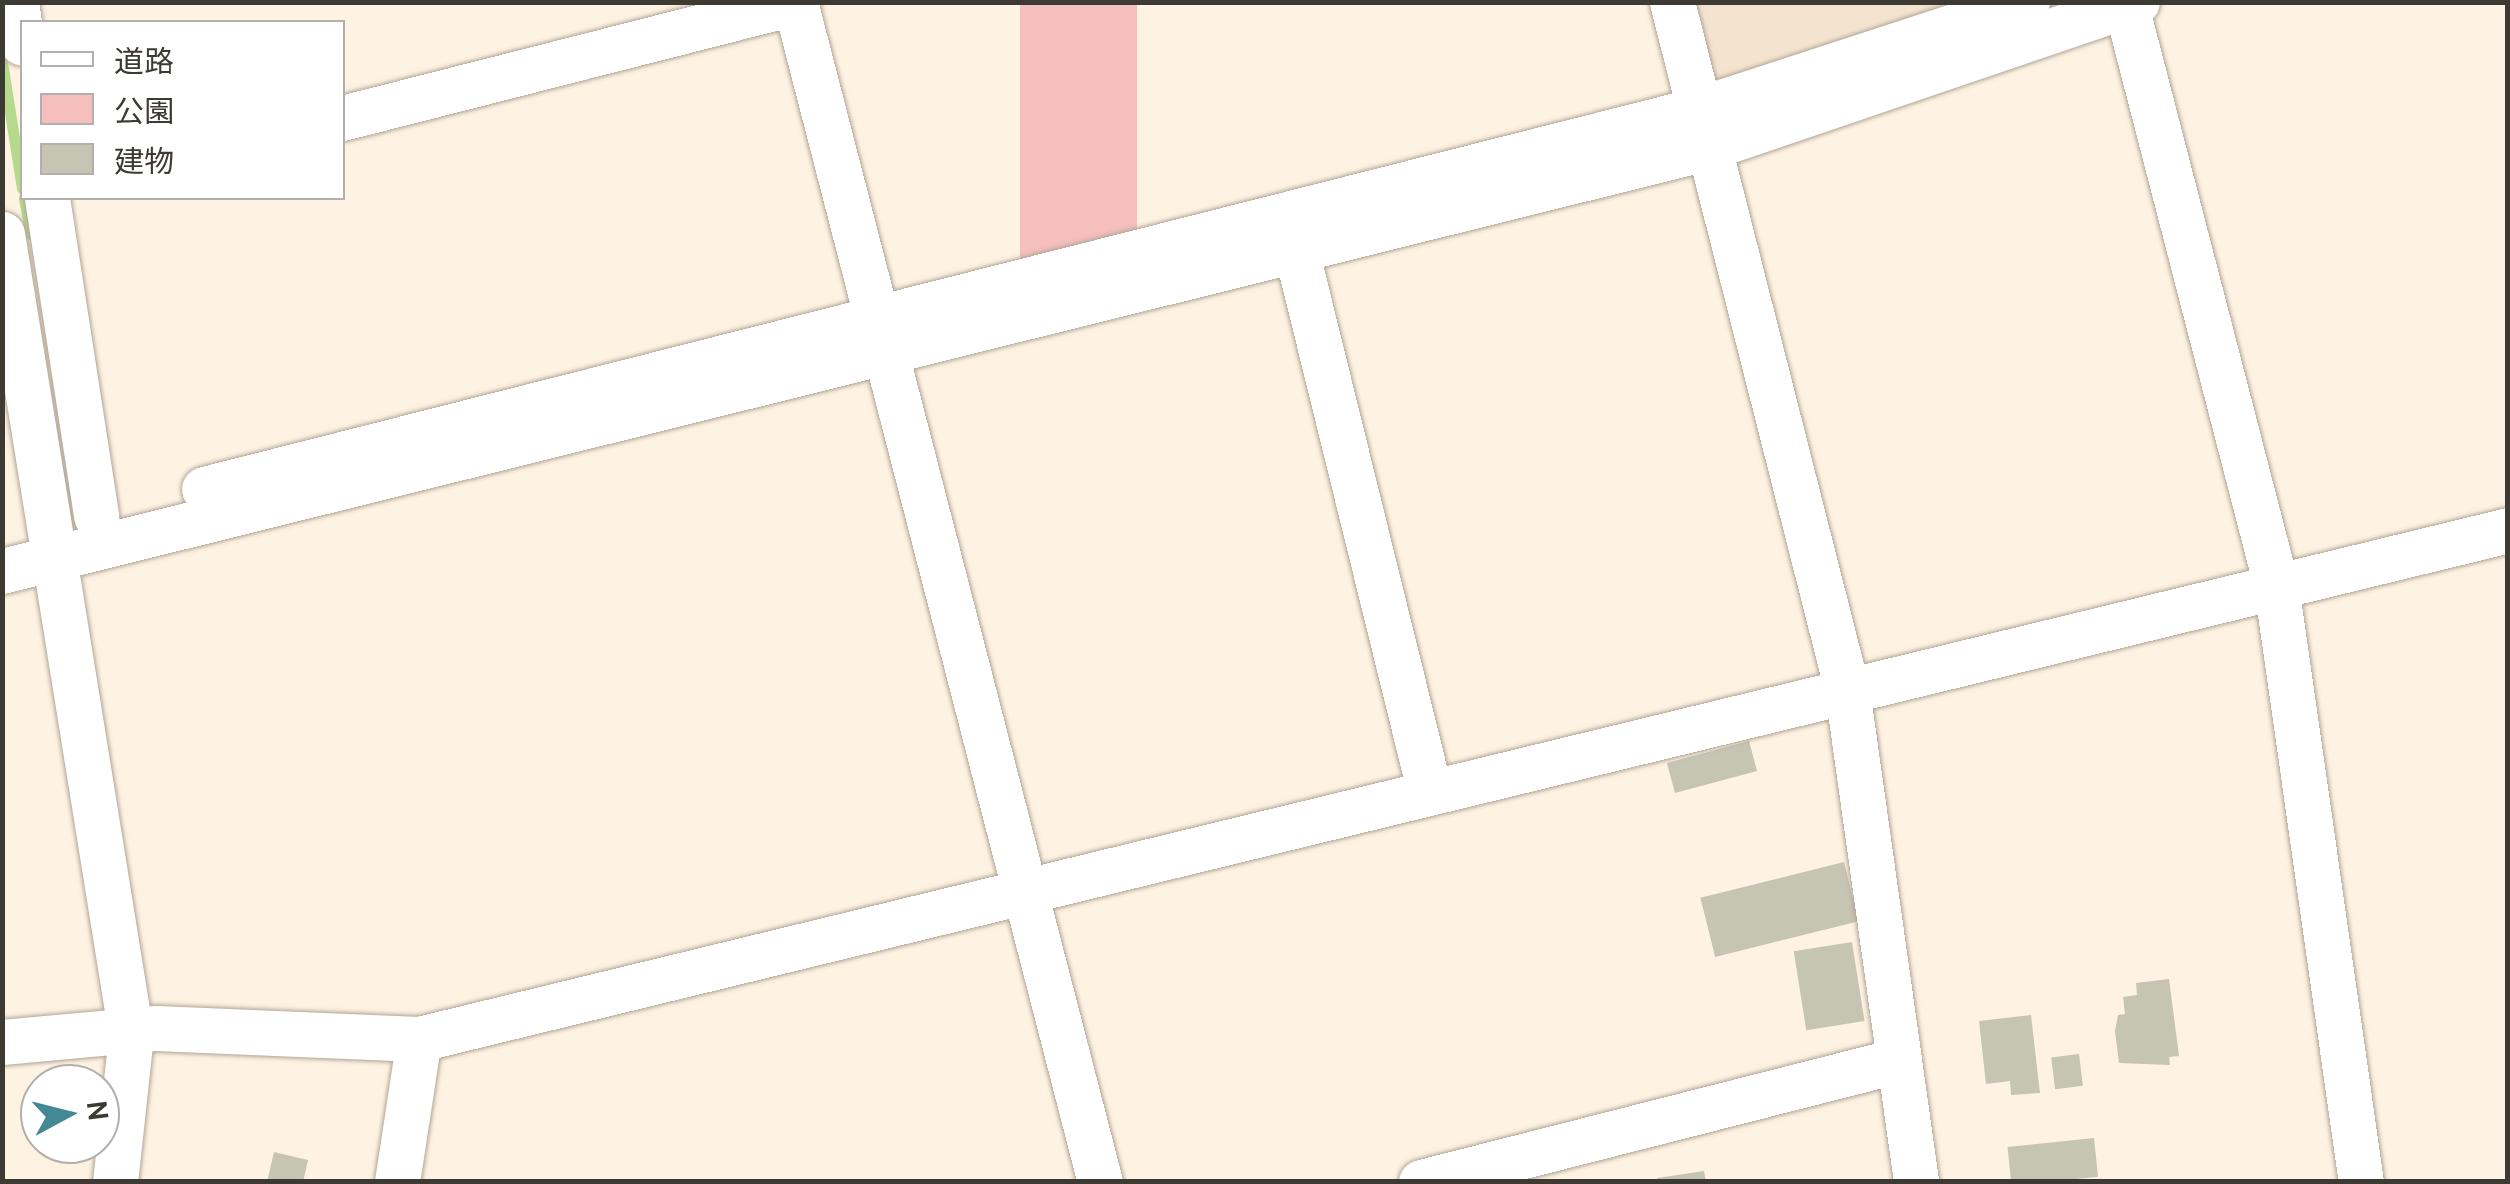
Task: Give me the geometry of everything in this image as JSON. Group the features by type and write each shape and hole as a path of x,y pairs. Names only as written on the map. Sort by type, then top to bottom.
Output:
{"street":[{"path":"16,2 20,29"},
{"path":"1672,2 1847,690 1916,1182"},
{"path":"2,543 881,335 1705,128 2028,2"},
{"path":"345,117 796,3 1022,892 1100,1182"},
{"path":"881,335 1296,250 2131,4 2276,585 2360,1182"},
{"path":"18,207 67,529 131,1035 115,1182"},
{"path":"1296,250 1429,790"},
{"path":"2,570 67,529"},
{"path":"2,1042 131,1035 156,1028 419,1040 1429,790 2508,530"},
{"path":"396,1182 419,1040"},
{"path":"1421,1182 1899,1060"}],"shaded area":[{"path":"1688,2 1994,3 1713,94"}],"green space":[{"path":"1020,3 1137,3 1137,263 1020,263"}],"building":[{"path":"1749,741 1757,771 1675,793 1667,763"},
{"path":"1844,862 1859,921 1715,957 1700,898"},
{"path":"1852,942 1865,1021 1806,1030 1794,951"},
{"path":"2169,979 2179,1056 2169,1057 2170,1065 2119,1063 2115,1031 2118,1015 2125,1014 2123,997 2137,995 2136,983"},
{"path":"2031,1015 2040,1093 2011,1095 2010,1081 1986,1084 1979,1021"},
{"path":"2079,1054 2083,1086 2055,1089 2051,1057"},
{"path":"2094,1138 2098,1177 2011,1182 2007,1147"},
{"path":"274,1152 308,1160 303,1182 267,1182"},
{"path":"1704,1171 1706,1182 1657,1182 1657,1178"}],"waterway":[{"path":"2,62 20,175"},
{"path":"24,200 30,233"}]}
